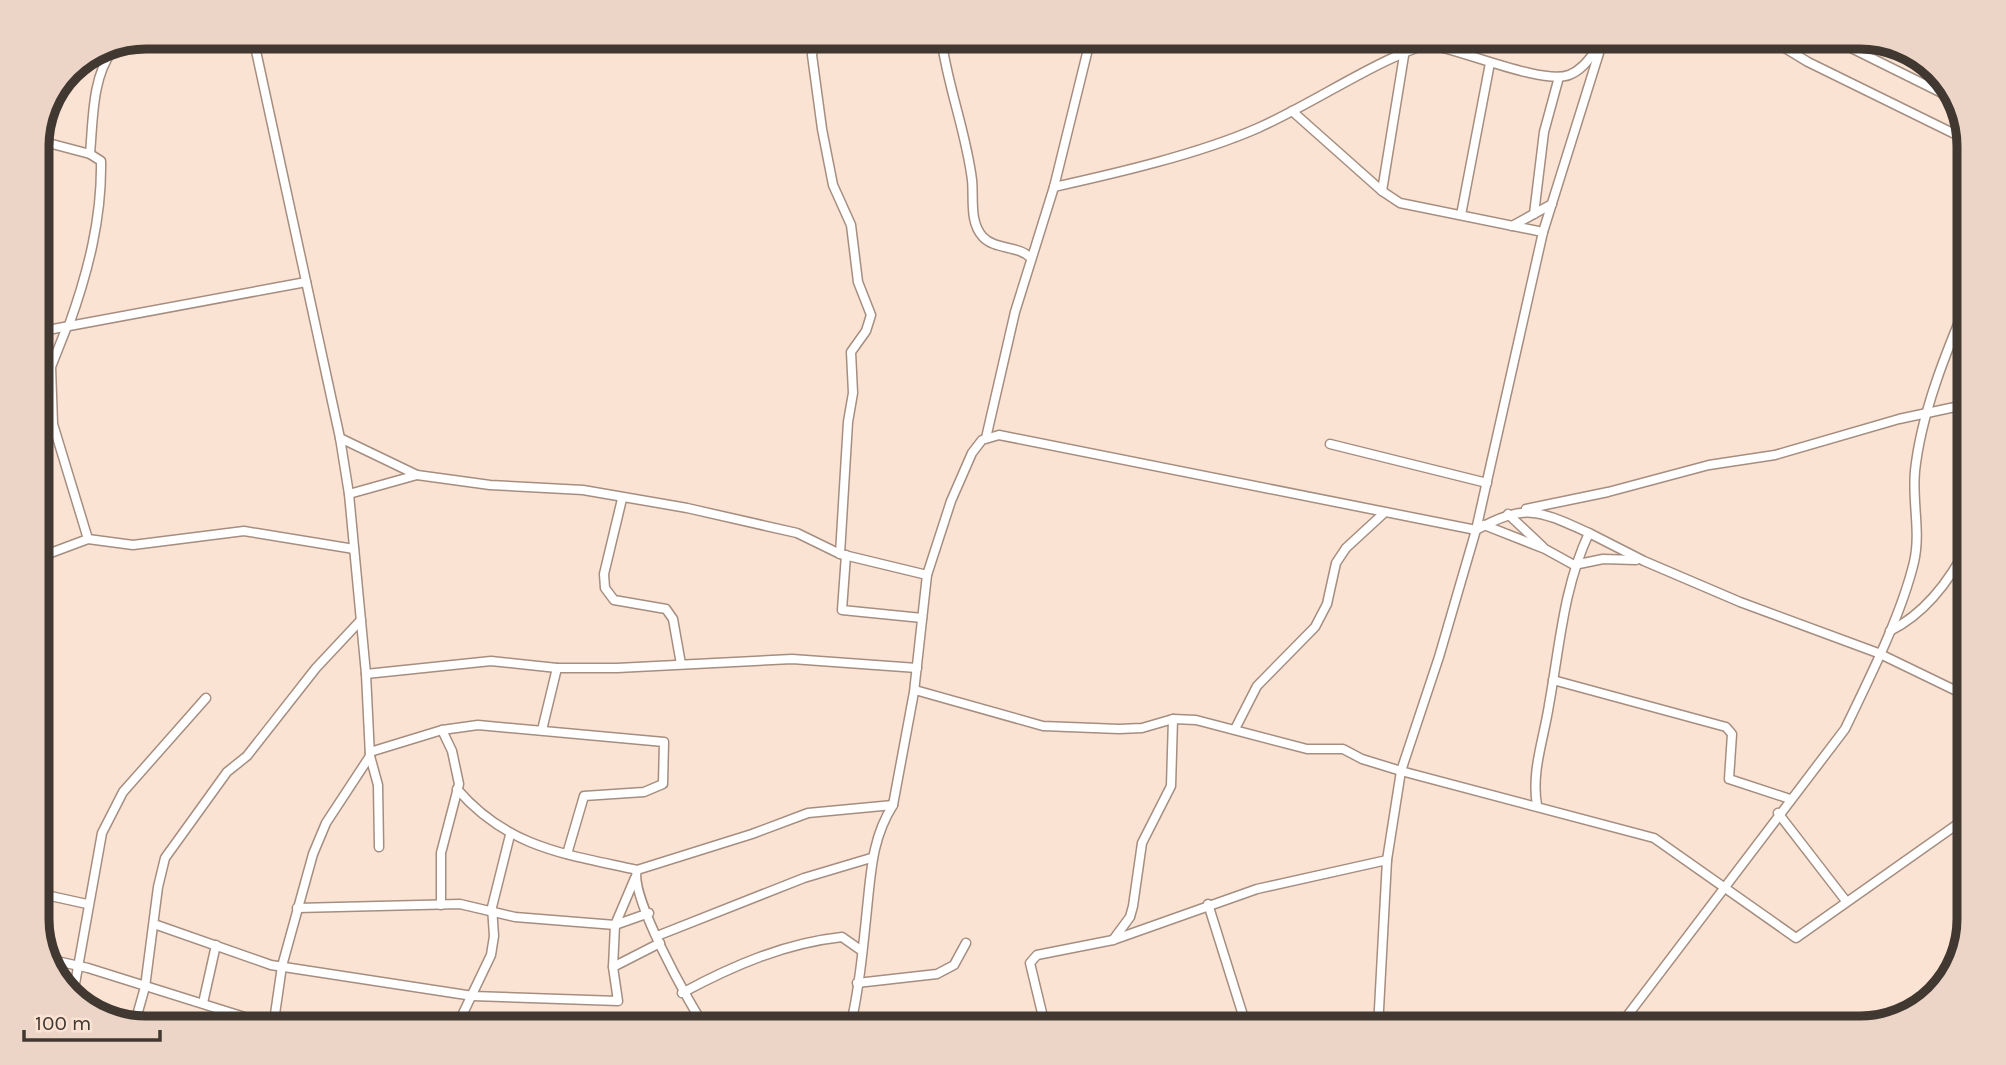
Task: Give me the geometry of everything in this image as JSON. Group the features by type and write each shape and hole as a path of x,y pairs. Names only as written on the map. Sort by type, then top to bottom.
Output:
{"street":[{"path":"256,49 340,438 349,494 366,674 370,754 377,775 379,847"},
{"path":"813,49 833,185 851,225 858,282 871,315 866,331 851,352 853,393 848,422 842,610 922,618"},
{"path":"943,49 972,177 974,219 981,235 987,240 1025,252 1031,258"},
{"path":"985,438 1031,258 1054,187 1088,49"},
{"path":"1382,191 1405,49"},
{"path":"1054,187 1220,143 1292,111 1412,49"},
{"path":"1443,49 1490,64 1559,77 1584,66 1596,49"},
{"path":"1379,1016 1387,860 1401,771 1439,657 1476,530 1543,232 1600,49"},
{"path":"1787,49 1956,135"},
{"path":"1853,49 1941,93"},
{"path":"90,154 95,103 103,67 109,57"},
{"path":"1461,215 1490,64"},
{"path":"1534,214 1544,132 1559,77"},
{"path":"1292,111 1382,191 1401,203 1543,232"},
{"path":"49,143 90,154 101,161 96,226 82,291 51,367 53,424 88,539"},
{"path":"1512,226 1552,204"},
{"path":"49,330 306,282"},
{"path":"1627,1016 1844,729 1890,631 1914,562 1918,534 1915,475 1918,447 1957,332"},
{"path":"852,1016 872,858 884,820 893,805 915,690 927,575 962,473 976,445 985,438 999,435 1476,530 1508,514 1709,466 1775,455 1957,406"},
{"path":"340,438 417,475 490,485 583,490 746,520 797,533 843,555 927,575"},
{"path":"1330,444 1487,483"},
{"path":"349,494 417,475"},
{"path":"622,499 604,574 605,589 614,600 666,610 673,619 681,664"},
{"path":"1520,511 1544,514 1740,602 1878,653 1957,691"},
{"path":"1235,729 1257,686 1315,627 1326,604 1336,563 1346,548 1384,513"},
{"path":"1508,514 1545,549"},
{"path":"1484,525 1545,549 1574,565 1603,559 1644,561"},
{"path":"49,554 88,539 133,545 244,531 354,549"},
{"path":"1537,805 1533,786 1553,680 1561,615 1574,565 1589,533"},
{"path":"1890,631 1920,613 1957,566"},
{"path":"137,1015 145,987 161,869 198,809 227,772 247,756 316,668 361,620"},
{"path":"366,674 491,661 556,668 792,659 917,668"},
{"path":"542,730 556,668"},
{"path":"1553,680 1726,727 1732,734 1727,775 1731,781 1790,799"},
{"path":"915,690 1043,726 1142,728 1173,719 1196,720 1307,749 1321,751 1343,748 1362,759 1401,771 1654,838 1796,938 1957,824"},
{"path":"74,984 102,833 123,792 206,698"},
{"path":"1113,940 1129,917 1142,843 1171,786 1173,719"},
{"path":"275,1016 282,966 307,872 326,823 370,754 442,730 478,725 660,739 666,747 661,787 629,794 584,796 567,854"},
{"path":"440,905 441,853 457,789 457,767 442,730"},
{"path":"1522,802 1533,786"},
{"path":"457,789 489,821 510,835 636,874 808,813 893,805"},
{"path":"1778,813 1846,901"},
{"path":"462,1016 493,946 492,913 510,835"},
{"path":"613,967 659,940 792,883 872,858"},
{"path":"1043,1016 1030,963 1032,958 1113,940 1208,904 1257,889 1387,860"},
{"path":"154,924 256,961 282,966 473,996 618,1001 613,967 615,925 636,874"},
{"path":"636,874 659,940 682,993 698,1016"},
{"path":"49,896 87,904"},
{"path":"297,908 460,904 492,913 615,925 649,913"},
{"path":"1208,904 1243,1016"},
{"path":"1129,917 1141,929"},
{"path":"682,993 734,967 796,944 842,937 862,951"},
{"path":"857,983 937,974 954,965 966,943"},
{"path":"203,1003 216,945"},
{"path":"59,961 243,1016"}]}
